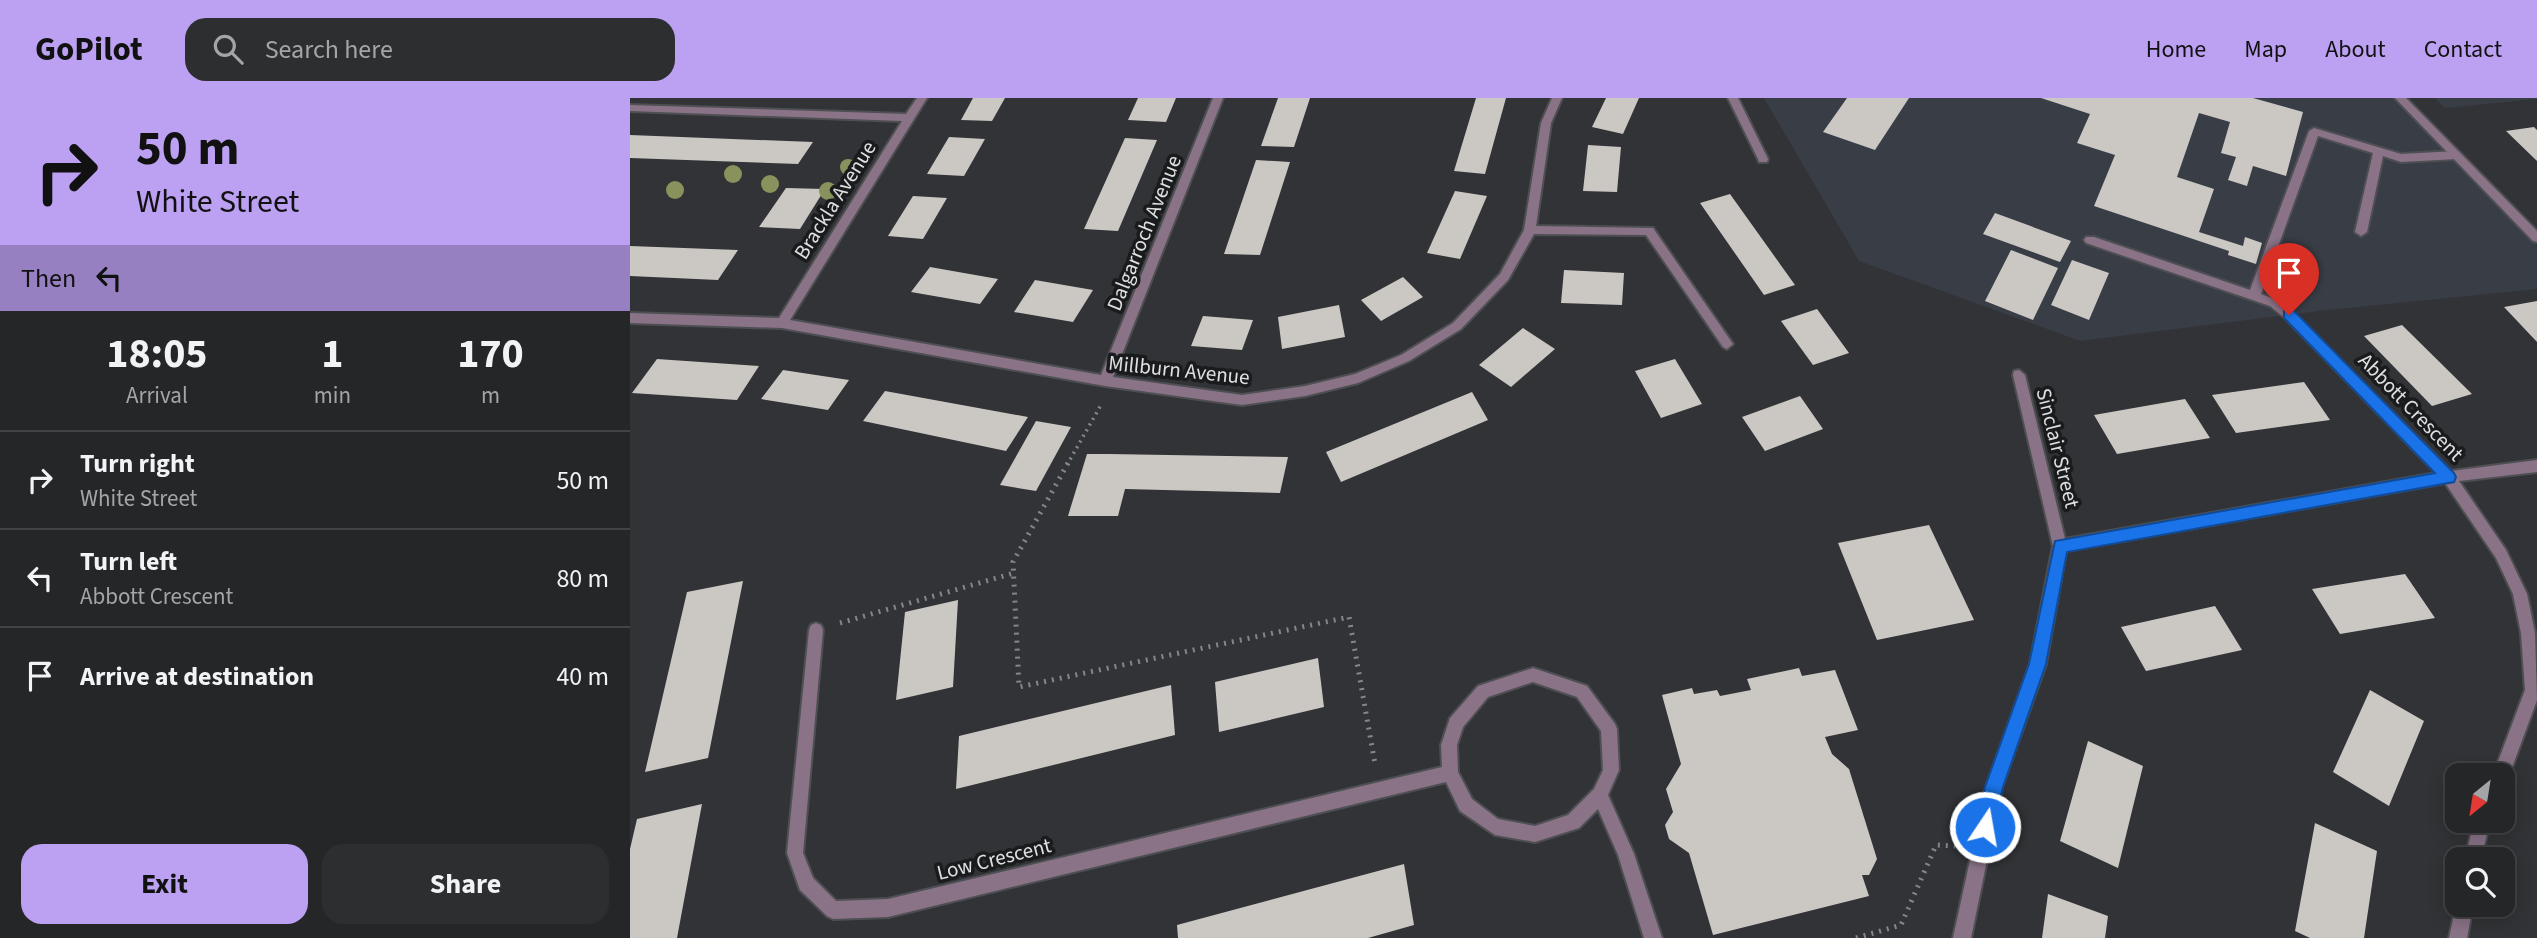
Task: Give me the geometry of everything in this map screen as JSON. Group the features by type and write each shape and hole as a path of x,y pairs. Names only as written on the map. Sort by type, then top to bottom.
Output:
{"street":[{"name":"Brackla Avenue","path":"782,323 922,98"},
{"name":"Dalgarroch Avenue","path":"1109,382 1219,98"},
{"name":"Millburn Avenue","path":"630,318 782,323 1109,382 1241,400 1305,391 1358,378 1405,358 1457,326 1504,277 1530,230 1546,123 1557,98"},
{"path":"1733,98 1763,159"},
{"path":"2400,98 2537,238"},
{"path":"630,108 909,118"},
{"path":"2254,296 2314,131 2402,158 2457,155"},
{"path":"2361,232 2379,151"},
{"path":"1530,230 1649,230 1727,344"},
{"name":"Abbott Crescent","path":"2090,240 2274,303 2289,315 2448,477 2501,554 2520,594 2528,633 2533,690 2506,763"},
{"name":"Sinclair Street","path":"1962,938 1994,787 2038,664 2060,546 2019,375"},
{"path":"2060,546 2448,477 2537,466"},
{"name":"Low Crescent","path":"816,630 795,853 806,884 833,910 888,908 1450,773"},
{"path":"1533,675 1582,691 1609,729 1611,770 1600,795 1573,822 1535,834 1495,827 1466,805 1450,773 1450,745 1456,723 1483,691 1533,675"},
{"path":"1600,795 1626,854 1653,938"},
{"path":"2458,938 2462,917"}],"path":[{"path":"1109,382 1013,562 1019,687 1349,617 1380,789"},
{"path":"816,630 1014,573"},
{"path":"1856,938 1901,925 1936,845 1981,847"}],"shaded area":[{"path":"1764,98 2400,98 2537,238 2537,289 2319,311 2080,341 1859,261"},
{"path":"2435,98 2537,98 2537,99 2445,108"}],"building":[{"path":"973,98 1005,98 992,121 961,120"},
{"path":"1138,98 1176,98 1166,122 1128,120"},
{"path":"1278,98 1310,98 1294,147 1261,146"},
{"path":"1476,98 1506,98 1485,174 1454,171"},
{"path":"1606,98 1639,98 1623,134 1592,127"},
{"path":"1847,98 1909,98 1875,150 1823,132"},
{"path":"2041,98 2253,98 2303,112 2286,176 2253,166 2247,186 2228,180 2236,157 2221,153 2230,122 2199,113 2177,177 2214,189 2199,232 2243,246 2245,237 2262,243 2256,264 2228,255 2229,251 2094,206 2115,155 2077,143 2090,114"},
{"path":"2534,127 2537,130 2537,161 2506,131"},
{"path":"630,135 813,142 798,164 630,158"},
{"path":"949,137 985,139 964,176 927,174"},
{"path":"1125,138 1157,140 1118,231 1084,229"},
{"path":"1588,145 1621,147 1617,192 1583,191"},
{"path":"1256,160 1290,162 1260,255 1224,254"},
{"path":"786,188 825,189 800,229 759,227"},
{"path":"1455,191 1487,196 1460,259 1427,253"},
{"path":"1730,194 1795,285 1764,295 1700,203"},
{"path":"913,196 947,198 923,239 888,236"},
{"path":"1995,213 2071,241 2060,262 1983,234"},
{"path":"630,246 738,250 718,280 630,276"},
{"path":"2011,250 2058,268 2033,320 1985,301"},
{"path":"2072,260 2109,273 2089,320 2051,305"},
{"path":"930,267 998,279 980,304 911,292"},
{"path":"1564,270 1624,273 1622,305 1561,303"},
{"path":"1403,277 1423,297 1381,321 1361,300"},
{"path":"1035,280 1093,290 1073,322 1014,312"},
{"path":"2537,301 2537,342 2504,307"},
{"path":"1339,305 1345,337 1282,349 1278,317"},
{"path":"1817,309 1849,353 1813,365 1781,321"},
{"path":"1203,316 1253,320 1242,350 1191,346"},
{"path":"2402,325 2472,394 2432,406 2364,336"},
{"path":"1523,328 1555,349 1511,387 1479,365"},
{"path":"657,359 759,366 737,400 632,393"},
{"path":"1675,359 1702,404 1661,418 1635,371"},
{"path":"783,370 849,380 828,410 761,399"},
{"path":"2304,382 2330,420 2236,433 2212,395"},
{"path":"885,391 1028,417 1006,451 863,421"},
{"path":"1472,392 1488,420 1341,482 1326,452"},
{"path":"1800,396 1823,429 1765,451 1742,417"},
{"path":"2185,399 2210,438 2117,454 2094,415"},
{"path":"1036,421 1071,427 1036,491 1000,485"},
{"path":"1087,454 1288,457 1280,493 1125,489 1118,516 1068,516"},
{"path":"1929,525 1974,620 1877,640 1838,543"},
{"path":"2405,574 2435,618 2340,634 2312,589"},
{"path":"743,581 708,758 645,772 687,592"},
{"path":"958,600 953,687 896,700 905,612"},
{"path":"2215,606 2242,650 2146,671 2121,627"},
{"path":"1318,658 1324,707 1219,732 1215,682"},
{"path":"1799,668 1802,676 1835,670 1858,730 1825,737 1832,754 1849,769 1877,859 1869,875 1862,875 1869,896 1713,935 1689,853 1669,839 1665,825 1673,812 1666,789 1681,764 1662,695 1692,688 1694,694 1717,690 1720,696 1751,690 1747,679"},
{"path":"1171,685 1175,735 956,789 959,736"},
{"path":"2370,690 2424,721 2389,806 2333,772"},
{"path":"2088,741 2143,766 2118,868 2060,841"},
{"path":"702,804 677,938 630,938 630,849 637,819"},
{"path":"2315,823 2377,851 2364,938 2310,938 2295,931"},
{"path":"1404,864 1414,925 1368,938 1178,938 1177,925"},
{"path":"2048,894 2108,916 2105,938 2042,938"}],"route":[{"path":"1985,827 1994,787 2038,664 2060,546 2448,477 2289,315"}]}
